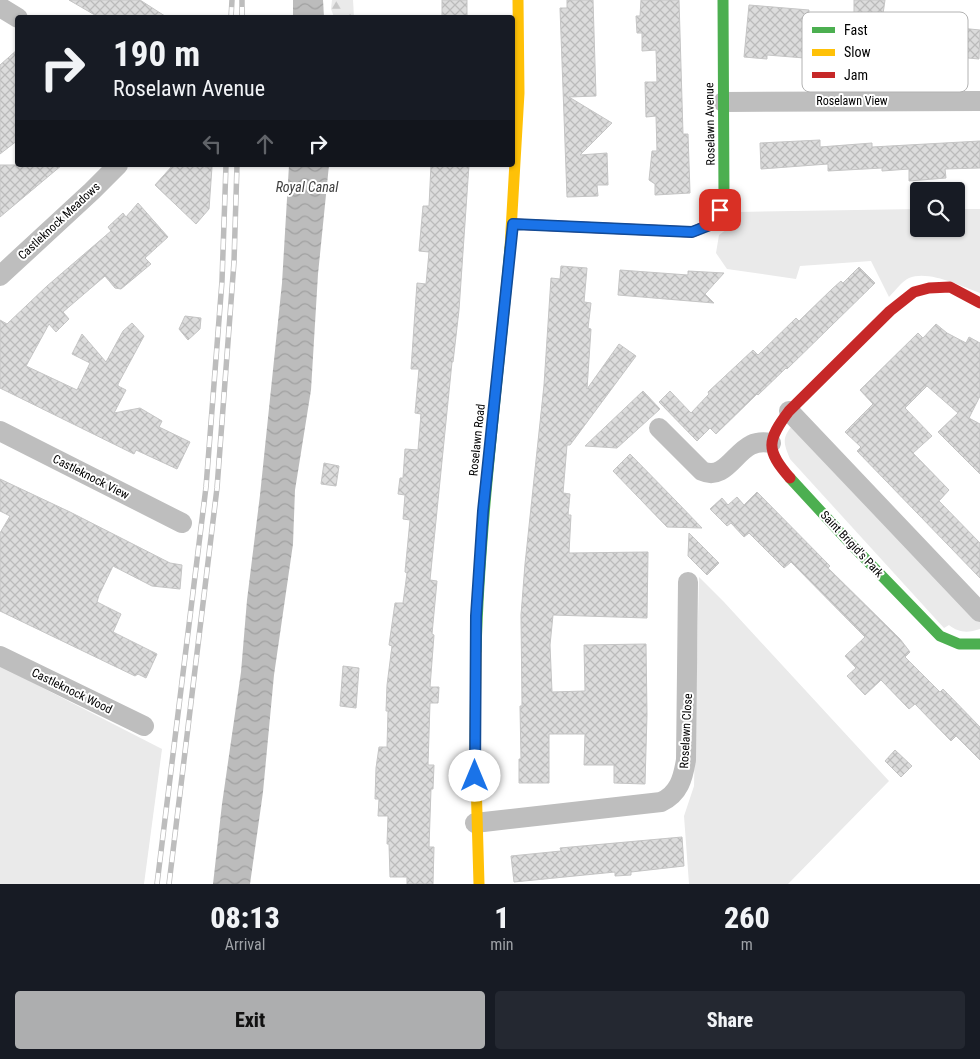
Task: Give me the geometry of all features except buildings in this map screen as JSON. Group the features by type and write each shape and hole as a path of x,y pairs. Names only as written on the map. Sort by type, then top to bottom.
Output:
{"street":[{"name":"Roselawn Road","path":"479,884 475,824 476,616 483,511 513,224 519,110 520,44 518,0"},
{"name":"Roselawn Avenue","path":"513,224 692,232 710,225 716,218 725,196 723,0"},
{"path":"0,7 15,16"},
{"name":"Roselawn View","path":"723,102 980,101"},
{"name":"Castleknock Meadows","path":"0,276 92,192 116,167"},
{"path":"659,428 702,472 709,474 722,470 752,445 771,443 775,429 789,411 890,311 914,292 929,288 950,287 980,303"},
{"path":"789,411 980,612"},
{"name":"Castleknock View","path":"0,431 182,523"},
{"name":"Saint Brigid's Park","path":"771,443 777,463 849,542 940,636 947,641 966,646 980,644"},
{"name":"Roselawn Close","path":"475,824 662,802 674,794 684,773 686,760 688,582"},
{"name":"Castleknock Wood","path":"0,656 144,726"}],"green space":[{"path":"332,0 353,0 354,15 333,15 331,9"},
{"path":"910,209 910,237 965,237 965,209 980,209 980,293 935,277 917,276 906,279 889,297 871,261 800,266 796,279 727,269 716,253 719,235 730,227 737,212"},
{"path":"793,425 980,621 980,629 972,631 956,630 949,625 944,628 790,459 786,449 785,438"},
{"path":"699,577 889,781 788,884 689,884 684,816 694,786"},
{"path":"0,666 162,749 144,884 0,884"}],"water":[{"path":"293,0 323,0 324,15 293,15"},
{"name":"Royal Canal","path":"289,167 329,167 318,274 311,390 295,490 293,544 274,675 263,792 250,884 213,884 222,804 241,672 247,600 282,283"}],"railway":[{"path":"231,15 232,0"},
{"path":"242,0 242,15"},
{"path":"157,884 206,487 222,281 226,167"},
{"path":"169,884 217,488 234,262 237,167"}],"traffic: fast":[{"path":"723,0 724,199"},
{"path":"476,651 485,500 510,248"},
{"path":"790,478 940,636 959,644 980,644"}],"traffic: slow":[{"path":"515,162 519,93 518,0"},
{"path":"510,248 515,167"},
{"path":"476,651 475,745 479,884"}],"traffic: jam":[{"path":"513,224 692,232 704,227 712,220 724,199"},
{"path":"790,478 776,460 773,452 772,445 776,430 789,411 890,311 914,292 929,288 950,287 980,303"}],"route":[{"path":"475,776 476,616 483,511 513,224 692,232 710,225 720,210"}]}
